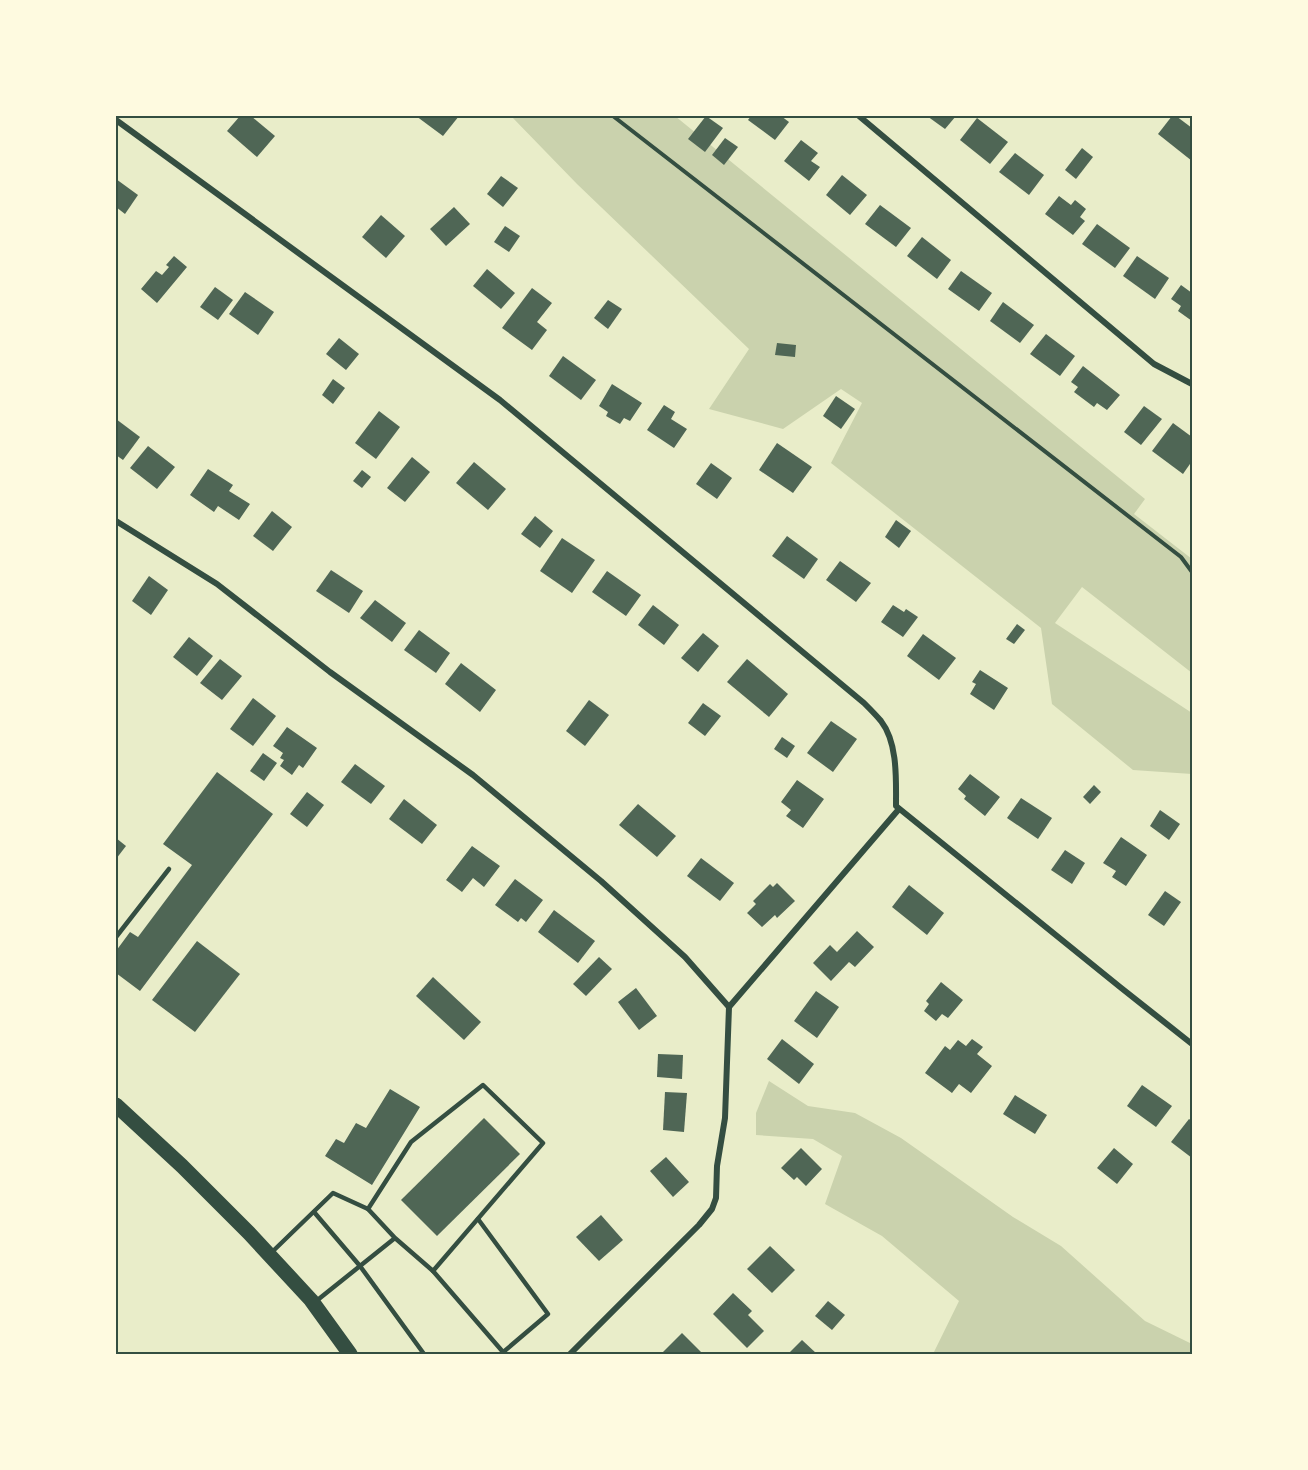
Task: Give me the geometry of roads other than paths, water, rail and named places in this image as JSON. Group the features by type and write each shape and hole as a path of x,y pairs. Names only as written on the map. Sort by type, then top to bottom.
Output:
{"main road":[{"path":"116,1106 182,1166 269,1255 313,1303 350,1354"}],"street":[{"path":"859,116 1154,364 1192,384"},
{"path":"116,120 500,400 864,703 883,723 890,740 896,765 896,806 1192,1044"},
{"path":"116,521 217,584 330,672 473,775 601,881 676,949 729,1007"},
{"path":"570,1354 699,1225 712,1209 716,1198 717,1166 725,1118 729,1007 899,809"}],"lane":[{"path":"116,937 169,869"},
{"path":"368,1209 411,1142 483,1085 543,1143 433,1271"},
{"path":"269,1255 333,1193 368,1209 395,1238 433,1271 502,1353 548,1314 478,1219"},
{"path":"314,1212 360,1266 424,1354"},
{"path":"313,1303 395,1238"}]}
